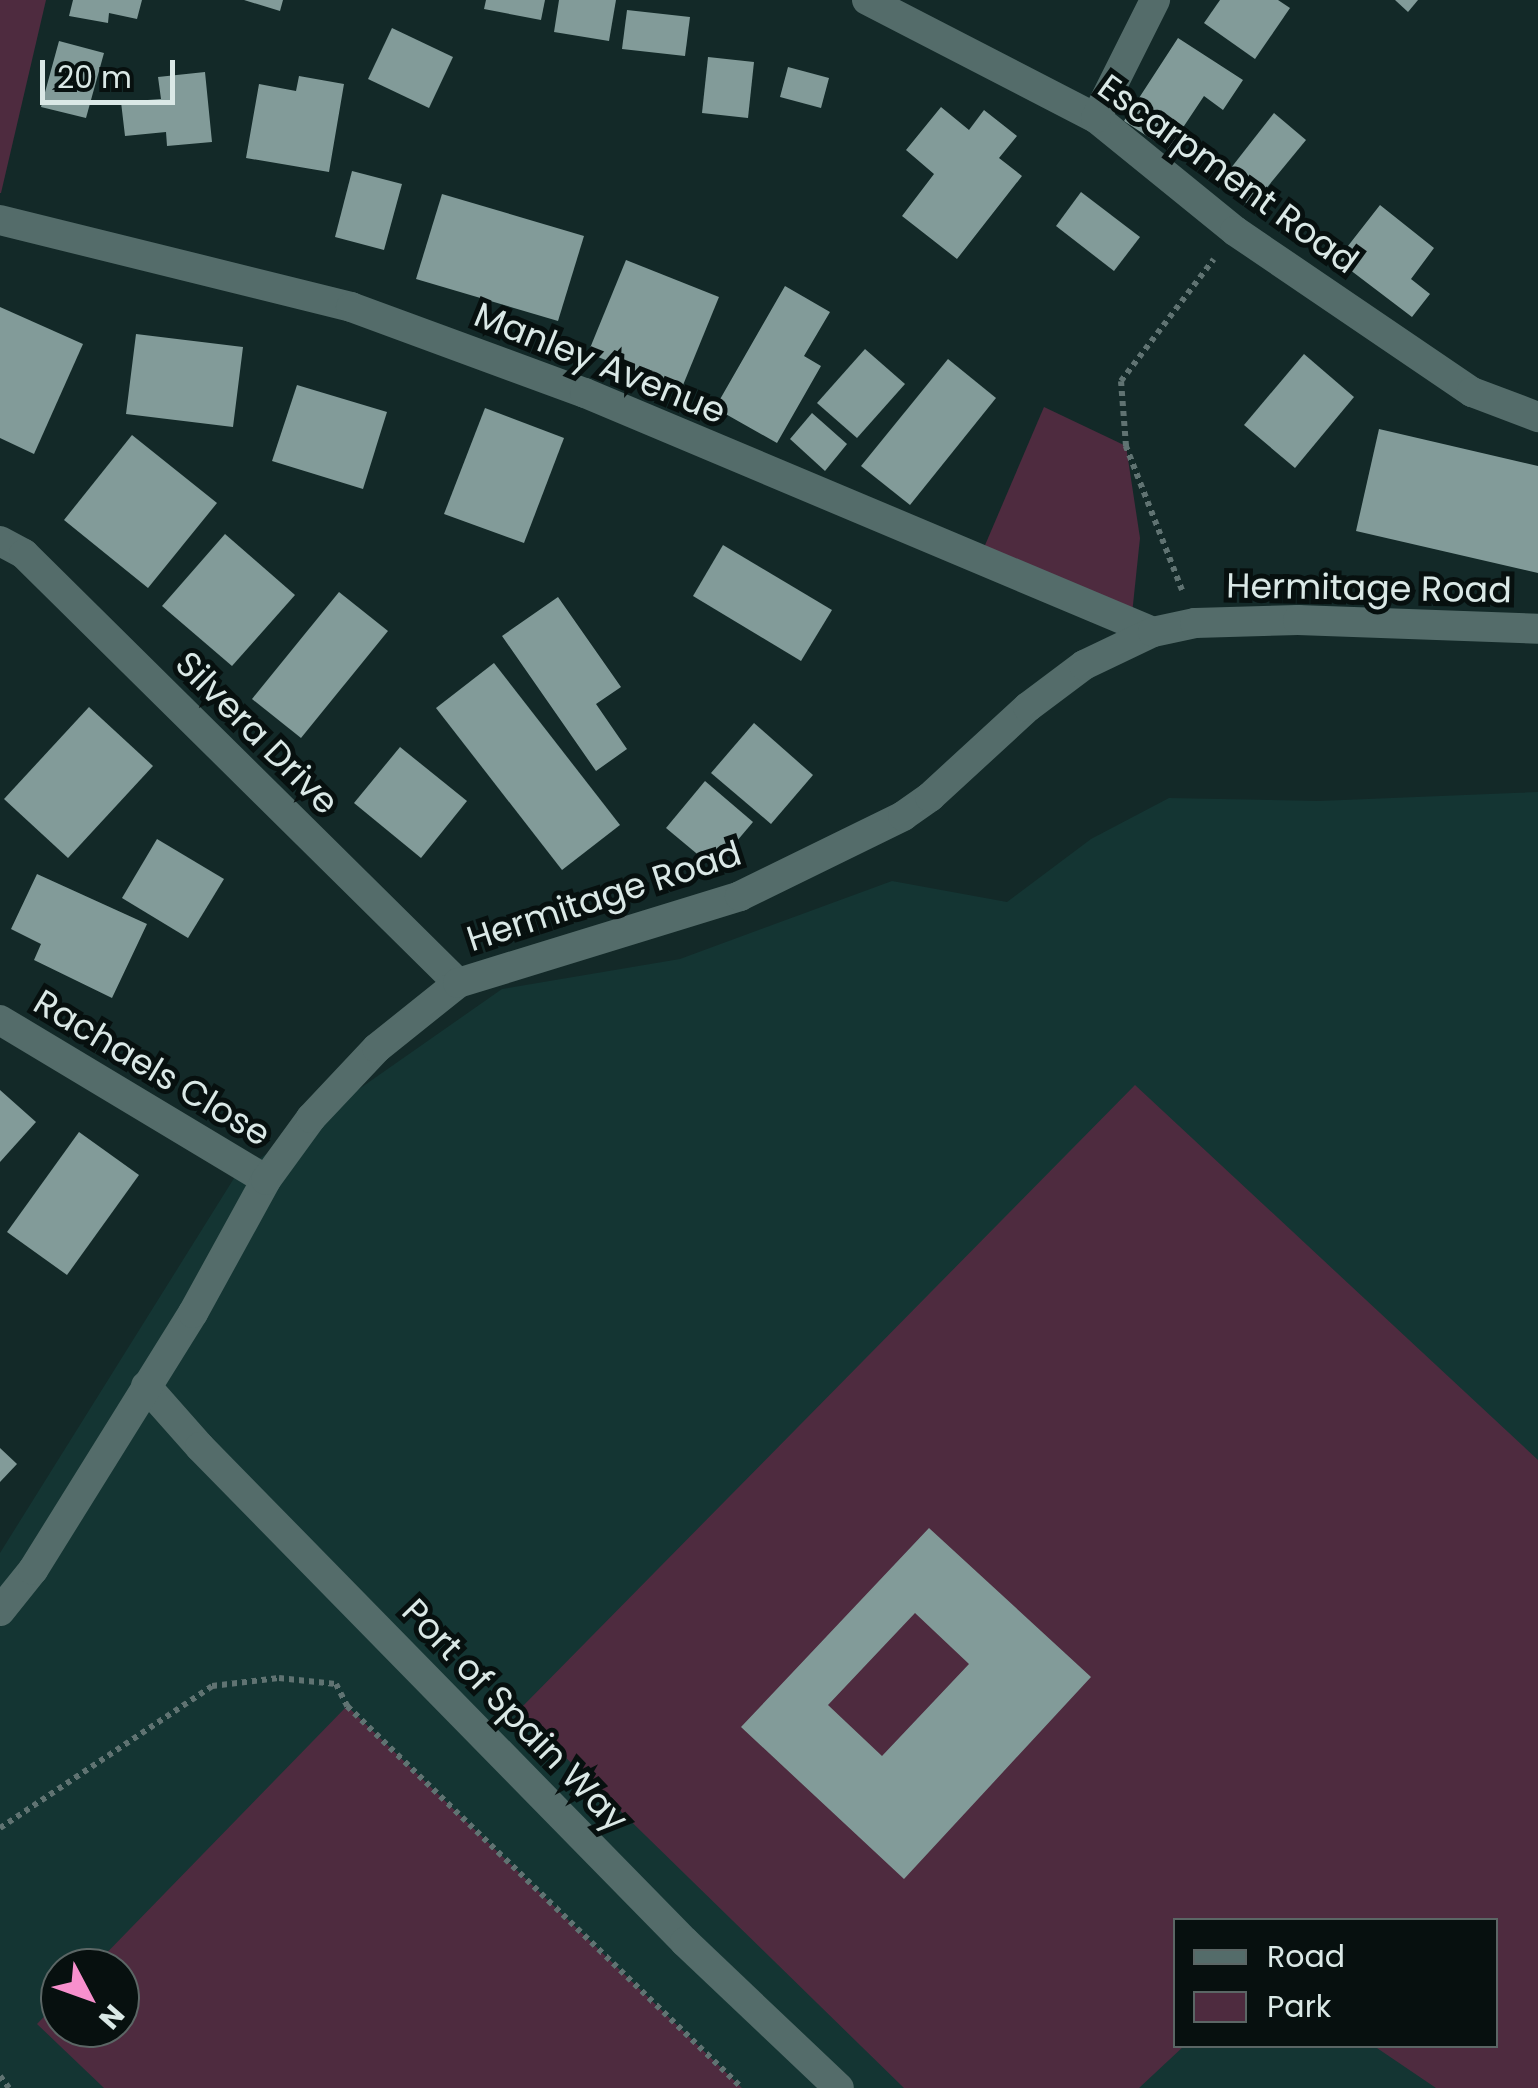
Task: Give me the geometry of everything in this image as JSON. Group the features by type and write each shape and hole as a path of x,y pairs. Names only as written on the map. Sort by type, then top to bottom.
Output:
{"street":[{"name":"Escarpment Road","path":"867,0 1096,118 1235,230 1472,392 1538,418"},
{"path":"1096,118 1155,0"},
{"name":"Manley Avenue","path":"0,220 351,307 585,393 1153,632"},
{"name":"Silvera Drive","path":"0,541 24,554 458,983"},
{"name":"Hermitage Road","path":"0,1609 33,1570 193,1314 266,1180 311,1118 364,1062 458,983 740,896 903,816 1028,707 1084,665 1153,632 1194,624 1298,620 1538,629"},
{"name":"Rachaels Close","path":"0,1020 266,1180"},
{"name":"Port of Spain Way","path":"146,1386 214,1462 685,1942 839,2088"}],"path":[{"path":"1194,624 1126,446 1121,381 1235,230"},
{"path":"0,1828 212,1686 279,1678 336,1684 346,1706 742,2088"},
{"path":"0,2076 9,2088"}],"shaded area":[{"path":"1538,792 1538,2088 0,2088 0,1553 236,1175 502,989 680,959 892,881 1007,902 1091,839 1169,798 1319,801"}],"green space":[{"path":"0,0 46,0 1,193 0,193"},
{"path":"1044,407 1126,446 1140,538 1132,614 977,564"},
{"path":"1135,1085 1538,1460 1538,2088 1436,2088 1377,2048 1498,2048 1498,1918 1173,1918 1173,2048 1182,2048 1139,2088 904,2088 518,1711"},
{"path":"347,1706 742,2088 104,2088 62,2048 140,2048 140,1948 111,1948"}],"building":[{"path":"73,0 142,0 137,19 109,13 108,23 69,16"},
{"path":"244,0 283,0 280,11"},
{"path":"486,0 545,0 541,20 484,9"},
{"path":"559,0 616,0 609,41 554,32"},
{"path":"1220,0 1278,0 1290,8 1255,59 1204,23"},
{"path":"1395,0 1418,0 1408,12"},
{"path":"627,10 690,17 685,56 622,49"},
{"path":"392,28 453,57 429,108 368,79"},
{"path":"1178,38 1243,80 1223,110 1204,96 1168,150 1124,121"},
{"path":"59,41 104,53 86,118 41,107"},
{"path":"708,57 754,62 748,118 702,113"},
{"path":"788,67 829,78 821,108 780,97"},
{"path":"205,72 212,142 167,146 166,132 125,136 121,102 161,99 158,77"},
{"path":"299,76 344,84 329,172 246,158 259,84 296,91"},
{"path":"941,107 969,130 984,110 1017,136 999,158 1022,176 957,259 902,216 934,174 906,150"},
{"path":"1274,113 1306,140 1251,207 1220,182"},
{"path":"352,171 402,184 384,250 335,237"},
{"path":"1081,192 1140,237 1114,271 1056,226"},
{"path":"442,194 584,236 558,321 416,279"},
{"path":"1380,205 1434,248 1411,279 1430,294 1412,317 1337,260"},
{"path":"626,260 719,297 681,390 588,353"},
{"path":"785,286 830,312 804,356 821,366 777,443 715,408"},
{"path":"0,307 83,344 34,454 0,438"},
{"path":"136,334 243,347 233,427 126,414"},
{"path":"865,349 905,384 857,438 817,403"},
{"path":"1304,354 1354,397 1295,468 1244,425"},
{"path":"948,359 996,398 910,505 861,466"},
{"path":"297,385 387,412 363,489 272,461"},
{"path":"485,408 564,438 524,543 444,514"},
{"path":"812,413 847,444 825,471 790,439"},
{"path":"1379,429 1538,466 1538,573 1356,531"},
{"path":"132,435 217,503 148,588 64,520"},
{"path":"225,534 295,595 232,666 162,606"},
{"path":"723,545 832,610 801,661 693,596"},
{"path":"339,592 388,631 301,738 252,699"},
{"path":"558,597 621,687 596,704 627,749 596,771 502,636"},
{"path":"494,663 620,825 562,870 436,708"},
{"path":"89,707 153,766 68,858 4,799"},
{"path":"754,723 813,775 771,824 711,773"},
{"path":"400,747 467,801 421,858 354,803"},
{"path":"705,781 753,822 714,868 666,828"},
{"path":"157,839 224,879 188,938 122,898"},
{"path":"37,874 147,924 112,998 34,960 41,944 11,929"},
{"path":"0,1090 36,1122 0,1162"},
{"path":"79,1132 139,1175 67,1275 7,1232"},
{"path":"0,1448 17,1464 0,1482"},
{"path":"929,1528 1091,1677 904,1879 741,1727","holes":["915,1613 969,1664 882,1756 828,1705"]}]}
